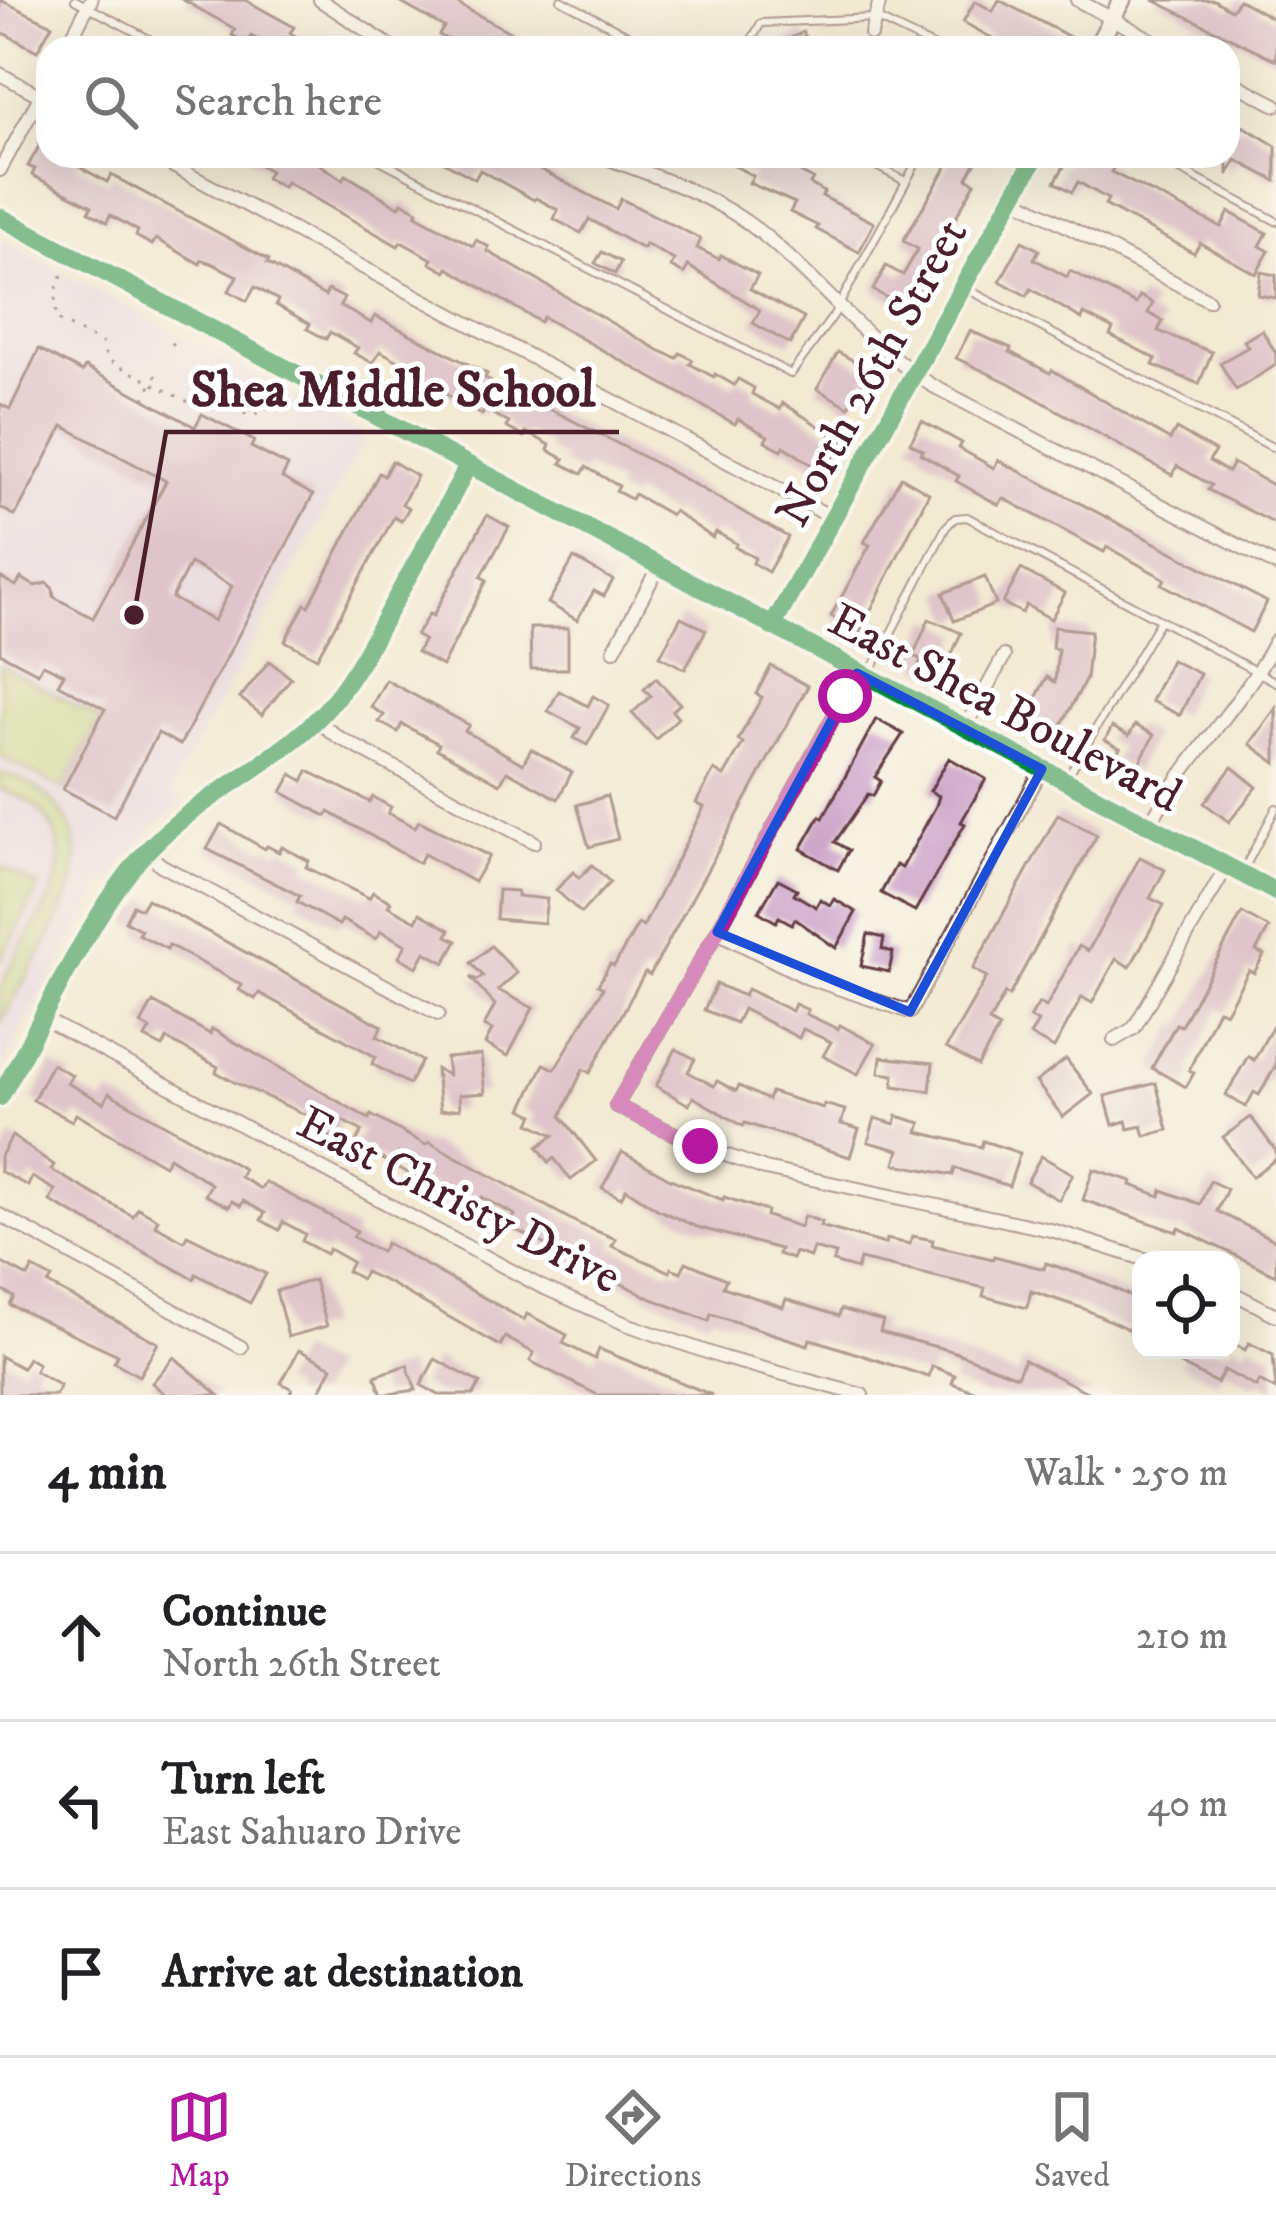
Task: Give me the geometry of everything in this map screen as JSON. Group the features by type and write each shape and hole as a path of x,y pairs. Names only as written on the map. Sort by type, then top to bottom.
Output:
{"street":[{"path":"320,0 375,36"},
{"path":"871,34 880,0"},
{"path":"1077,0 1144,36"},
{"path":"1103,36 1122,0"},
{"path":"71,36 84,2"},
{"path":"0,74 36,94"},
{"path":"1240,86 1276,105"},
{"path":"0,170 36,111"},
{"path":"177,168 833,518"},
{"path":"631,168 716,202 756,228 913,374 1276,566"},
{"name":"North 26th Street","path":"772,627 1029,168"},
{"path":"1013,198 1208,300"},
{"name":"East Shea Boulevard","path":"0,217 1276,892"},
{"path":"0,1097 99,920 146,852 182,820 276,756 316,720 355,670 468,465"},
{"path":"614,650 659,566"},
{"path":"1149,826 1172,784 1259,672 1276,640"},
{"path":"965,728 1004,656"},
{"path":"862,675 616,1106 700,1146 765,1169 1054,1231 1132,1255"},
{"path":"316,720 534,842"},
{"path":"717,932 808,978 910,1012 1042,770"},
{"path":"146,852 161,865 438,1014"},
{"path":"1114,1040 1134,1028 1234,870"},
{"name":"East Christy Drive","path":"44,1019 540,1286 626,1324 724,1358 862,1395"},
{"path":"0,1215 241,1347"},
{"path":"1240,1297 1276,1315"}],"lane":[{"path":"562,0 630,36"},
{"path":"84,2 145,36"},
{"path":"754,36 761,23 875,18 912,36"},
{"path":"395,168 791,374 840,302 913,168"},
{"path":"879,168 905,182"},
{"path":"1177,168 1276,221"},
{"path":"962,286 1276,449"},
{"path":"862,675 955,518 981,522 1276,682"},
{"path":"1065,782 1159,622"},
{"path":"1234,870 1276,808"}],"path":[{"path":"62,275 55,293 56,320 104,344 106,359 194,405 199,393 240,415 267,411 282,393"},
{"path":"172,345 177,337"},
{"path":"143,399 159,370"}],"highlighted area":[{"path":"857,673 1042,769 910,1012 717,932"}],"shaded area":[{"path":"0,239 367,436 169,793 185,802 155,825 102,887 0,1070"}],"green space":[{"path":"0,665 100,719 63,789 0,756"},
{"path":"0,773 35,787 61,812 70,827 76,863 60,916 0,1025 1,988 46,905 60,862 57,840 46,818 26,800 0,790"},
{"path":"0,866 39,887 0,961"}],"building":[{"path":"0,0 52,25 46,36 36,36 36,50 0,31"},
{"path":"183,0 245,0 294,27 290,33 295,36 234,36 235,29"},
{"path":"396,0 450,0 518,36 441,36 444,27"},
{"path":"999,0 1068,36 988,36 963,22 975,1 993,11"},
{"path":"1153,0 1214,0 1231,10 1239,0 1276,20 1276,60 1240,42 1240,36 1227,36"},
{"path":"1243,126 1276,146 1276,181 1240,162"},
{"path":"36,152 36,168 81,168 107,182 111,175 269,260 267,263 325,296 328,290 344,298 340,306 371,323 375,316 487,374 485,378 513,394 661,466 788,537 768,572 716,532 713,538 674,511 671,515 634,494 631,499 616,491 619,486 586,467 582,474 561,463 564,459 548,450 550,445 526,432 524,437 485,409 482,415 424,381 421,387 404,378 410,367 380,351 373,363 330,332 326,339 255,287 247,301 229,291 237,276 202,260 200,264 156,239 152,245 110,215 107,222 89,212 92,206 32,175 35,169 28,166"},
{"path":"265,168 325,168 343,180 346,175 399,207 402,202 418,211 416,215 473,246 476,240 489,247 487,251 660,351 677,358 680,353 693,360 690,364 734,385 738,379 754,388 752,394 780,409 783,403 842,441 824,473 784,446 782,450 765,441 768,436 738,419 735,424 543,317 540,322 448,268 446,272 401,242 398,246 286,182 283,187 266,178 270,171"},
{"path":"455,168 538,168 616,209 621,199 701,239 697,248 758,275 750,289 804,318 790,344 753,323 760,310 688,266 684,274 671,267 674,260 589,219 581,233 554,219 558,210 480,170 475,179"},
{"path":"739,168 792,168 813,179 810,184 824,192 822,196 874,223 859,252 790,212 795,203 749,183 753,176"},
{"path":"946,168 972,168 967,178 975,183 923,275 928,277 909,310 873,290 886,266 903,275 918,249 903,241"},
{"path":"1063,168 1113,168 1111,172 1221,227 1229,212 1267,233 1260,246 1269,251 1256,274 1200,243 1194,253 1105,205 1108,199 1078,182 1072,192 1055,182"},
{"path":"1022,241 1039,250 1034,259 1067,277 1070,271 1136,304 1140,296 1153,303 1148,313 1163,321 1158,331 1212,352 1199,384 1153,365 1156,359 1110,335 1113,329 1084,314 1082,319 1031,289 1027,296 1000,281"},
{"path":"602,252 621,262 615,274 595,263"},
{"path":"1261,272 1276,275 1276,298 1258,295"},
{"path":"1262,330 1276,354 1276,365 1236,390 1220,363 1248,347 1244,341"},
{"path":"970,331 1052,370 1170,440 1176,429 1215,451 1209,461 1228,472 1233,463 1276,487 1276,524 1208,490 1211,485 1177,466 1172,475 956,358"},
{"path":"39,349 82,372 85,367 195,427 202,414 254,441 251,447 288,466 282,478 313,495 180,745 158,733 114,816 63,789 105,709 58,684 64,674 43,664 38,673 0,653 0,577 16,586 21,578 35,586 47,583 54,597 93,618 166,481 63,426 15,516 0,507 0,404 10,409","holes":["190,563 232,586 214,621 172,598"]},
{"path":"838,352 870,370 849,407 817,389"},
{"path":"922,421 994,468 998,460 1267,602 1251,632 1162,584 1165,579 1107,547 1104,552 1003,498 999,505 956,481 959,476 910,443"},
{"path":"392,461 417,476 402,504 409,508 401,521 394,517 317,658 285,641 305,604 309,606 379,473 384,476"},
{"path":"901,477 929,493 860,632 831,616 870,545 864,542"},
{"path":"487,515 509,527 442,666 417,652 424,640 416,636 429,614 433,616"},
{"path":"574,558 613,580 604,596 594,591 577,620 548,603"},
{"path":"1021,569 1065,593 1051,619 1026,605 1022,613 1003,603"},
{"path":"985,577 996,604 954,621 943,593"},
{"path":"681,617 706,630 685,669 660,656"},
{"path":"929,619 961,633 942,677 918,667 921,659 913,656"},
{"path":"1054,627 1091,631 1086,679 1055,737 1024,721 1047,677 1055,682"},
{"path":"530,628 568,628 568,669 531,669"},
{"path":"1171,660 1200,674 1180,715 1151,701"},
{"path":"269,661 291,678 262,715 240,698"},
{"path":"771,666 808,686 650,975 645,972 590,1073 583,1069 561,1116 596,1161 571,1180 538,1147 554,1135 530,1123 534,1115 522,1109 544,1064 555,1069 603,988 598,985 610,964 614,966 638,924 643,927 704,807 696,803 714,770 724,776 743,743 738,740 762,697 756,694"},
{"path":"656,678 680,704 672,711 678,718 656,739 632,713 651,696 644,689"},
{"path":"386,680 469,725 465,731 523,764 531,749 572,772 558,799 507,771 500,784 402,724 398,732 379,722 384,715 371,707"},
{"path":"559,691 588,706 593,696 609,705 587,745 574,738 580,728 548,711"},
{"path":"1276,708 1276,763 1250,744"},
{"path":"876,719 903,734 875,777 881,781 873,796 868,794 835,842 849,850 838,870 801,849"},
{"path":"1135,725 1154,735 1135,771 1113,760 1120,748 1105,740 1112,727 1129,736"},
{"path":"949,758 986,779 915,911 881,893 896,865 902,868 936,806 939,796 930,791"},
{"path":"1232,767 1257,787 1229,822 1204,803"},
{"path":"308,771 370,802 373,797 391,807 388,813 415,827 419,821 489,856 474,882 424,854 419,863 329,812 326,816 282,792 292,774 303,781"},
{"path":"607,796 618,839 589,847 577,805"},
{"path":"1058,814 1097,835 1009,996 1005,993 989,1022 999,1028 978,1066 946,1048 987,977 973,969"},
{"path":"221,824 265,849 279,852 282,847 309,861 306,867 369,898 373,892 416,921 420,913 450,930 447,936 457,941 445,963 425,952 417,967 399,957 406,945 381,931 376,939 342,920 339,925 297,902 300,896 207,849"},
{"path":"1140,857 1165,870 1150,898 1164,905 1130,967 1116,959 1092,1003 1082,997 1054,1048 1030,1035 1038,1022 1030,1018 1039,1003 1046,1007 1079,946 1088,951"},
{"path":"592,865 610,882 581,913 556,890 573,872 579,878"},
{"path":"778,879 816,907 820,899 830,905 834,899 856,912 836,948 795,919 792,924 779,917 776,922 759,912"},
{"path":"498,890 547,899 544,923 496,919"},
{"path":"147,899 382,1026 377,1036 422,1061 409,1084 372,1064 376,1057 259,993 255,999 239,990 242,985 169,945 167,949 138,934 141,930 125,921 133,905 141,909"},
{"path":"1242,913 1269,928 1256,951 1264,955 1254,973 1249,970 1226,1012 1218,1009 1189,1070 1194,1073 1186,1087 1152,1068 1176,1024 1181,1026"},
{"path":"868,934 884,938 882,949 893,952 889,972 861,966"},
{"path":"491,946 517,973 498,990 533,1008 508,1056 485,1044 492,1030 484,1026 495,1005 470,977 483,976 471,963"},
{"path":"716,984 744,996 747,989 792,1011 795,1004 808,1010 806,1014 875,1044 858,1074 823,1056 831,1042 803,1029 799,1038 743,1009 736,1023 704,1010"},
{"path":"153,1002 210,1034 212,1029 369,1119 371,1115 426,1145 429,1142 579,1224 616,1239 612,1246 670,1272 671,1268 681,1272 686,1262 726,1279 723,1287 783,1307 786,1299 839,1316 841,1309 883,1321 880,1332 952,1351 1017,1376 1024,1360 1093,1395 984,1395 952,1383 955,1375 932,1366 929,1377 810,1339 808,1345 711,1314 709,1321 652,1299 508,1226 515,1215 482,1197 475,1210 355,1144 362,1131 341,1120 332,1138 313,1128 317,1120 234,1082 216,1072 218,1067 167,1039 163,1047 145,1038 150,1029 141,1024"},
{"path":"1276,1020 1276,1065 1259,1095 1254,1092 1246,1107 1226,1095 1248,1056 1254,1060"},
{"path":"676,1049 695,1059 688,1072 714,1086 717,1081 768,1100 771,1092 845,1110 841,1124 859,1129 850,1157 743,1126 693,1097 689,1105 656,1086"},
{"path":"481,1055 485,1093 459,1095 460,1109 440,1111 436,1069 448,1075 446,1058"},
{"path":"881,1057 933,1063 930,1091 893,1086 894,1075 879,1073"},
{"path":"1066,1059 1093,1094 1063,1117 1036,1082"},
{"path":"52,1064 72,1075 67,1083 104,1103 109,1093 244,1169 240,1177 261,1189 265,1182 319,1210 357,1231 353,1237 381,1252 386,1243 524,1320 527,1314 567,1335 563,1343 595,1359 599,1349 712,1395 598,1395 530,1361 534,1353 505,1337 500,1346 389,1283 365,1272 361,1279 347,1271 352,1262 302,1241 305,1234 283,1222 279,1230 261,1220 265,1213 243,1201 241,1206 232,1201 229,1207 205,1195 211,1184 169,1157 164,1165 76,1114 72,1121 33,1100"},
{"path":"1156,1083 1168,1130 1145,1136 1142,1126 1128,1129 1126,1121 1113,1125 1105,1096"},
{"path":"897,1116 921,1123 918,1132 981,1147 983,1141 1020,1153 1009,1186 955,1168 953,1175 895,1164 899,1150 868,1142 875,1118 895,1124"},
{"path":"1251,1117 1276,1151 1276,1159 1252,1177 1223,1137"},
{"path":"12,1136 54,1165 51,1170 133,1216 138,1208 158,1219 155,1225 184,1241 187,1235 266,1274 250,1303 196,1274 194,1279 50,1201 55,1190 32,1177 28,1186 0,1171 0,1158"},
{"path":"622,1152 670,1179 800,1227 804,1216 822,1222 820,1226 885,1244 886,1239 910,1244 912,1236 993,1259 1044,1269 1046,1263 1132,1297 1132,1331 1031,1291 1027,1308 983,1296 985,1288 860,1259 857,1269 833,1262 836,1254 813,1248 810,1257 795,1252 792,1259 778,1254 780,1249 697,1227 626,1189 621,1198 602,1188"},
{"path":"1041,1156 1073,1174 1059,1200 1027,1182"},
{"path":"1093,1169 1160,1196 1162,1190 1200,1204 1210,1181 1227,1189 1217,1211 1276,1241 1276,1275 1240,1258 1240,1251 1226,1251 1179,1228 1177,1232 1083,1200"},
{"path":"0,1262 28,1277 33,1268 52,1278 48,1284 158,1343 139,1376 114,1362 118,1355 10,1305 14,1297 0,1289"},
{"path":"314,1280 327,1326 288,1337 276,1291"},
{"path":"1249,1343 1273,1355 1276,1390 1259,1381 1256,1387 1224,1370 1217,1383 1180,1364 1182,1359 1240,1359 1240,1347 1245,1350"},
{"path":"299,1350 332,1367 318,1395 289,1395 292,1389 281,1383"},
{"path":"0,1356 22,1368 28,1358 38,1364 35,1371 60,1386 55,1395 0,1395"},
{"path":"174,1357 219,1395 166,1395 152,1383"},
{"path":"435,1359 480,1383 473,1395 439,1395 421,1385"},
{"path":"407,1365 416,1390 382,1395 375,1376"}],"cycle path":[{"path":"772,627 1029,168"},
{"path":"0,217 1276,892"},
{"path":"0,1097 86,938 145,853 184,818 292,741 337,697 468,465"}],"place":[{"name":"Shea Middle School","path":"134,615"}],"route":[{"path":"700,1146 616,1106 845,696"}]}
